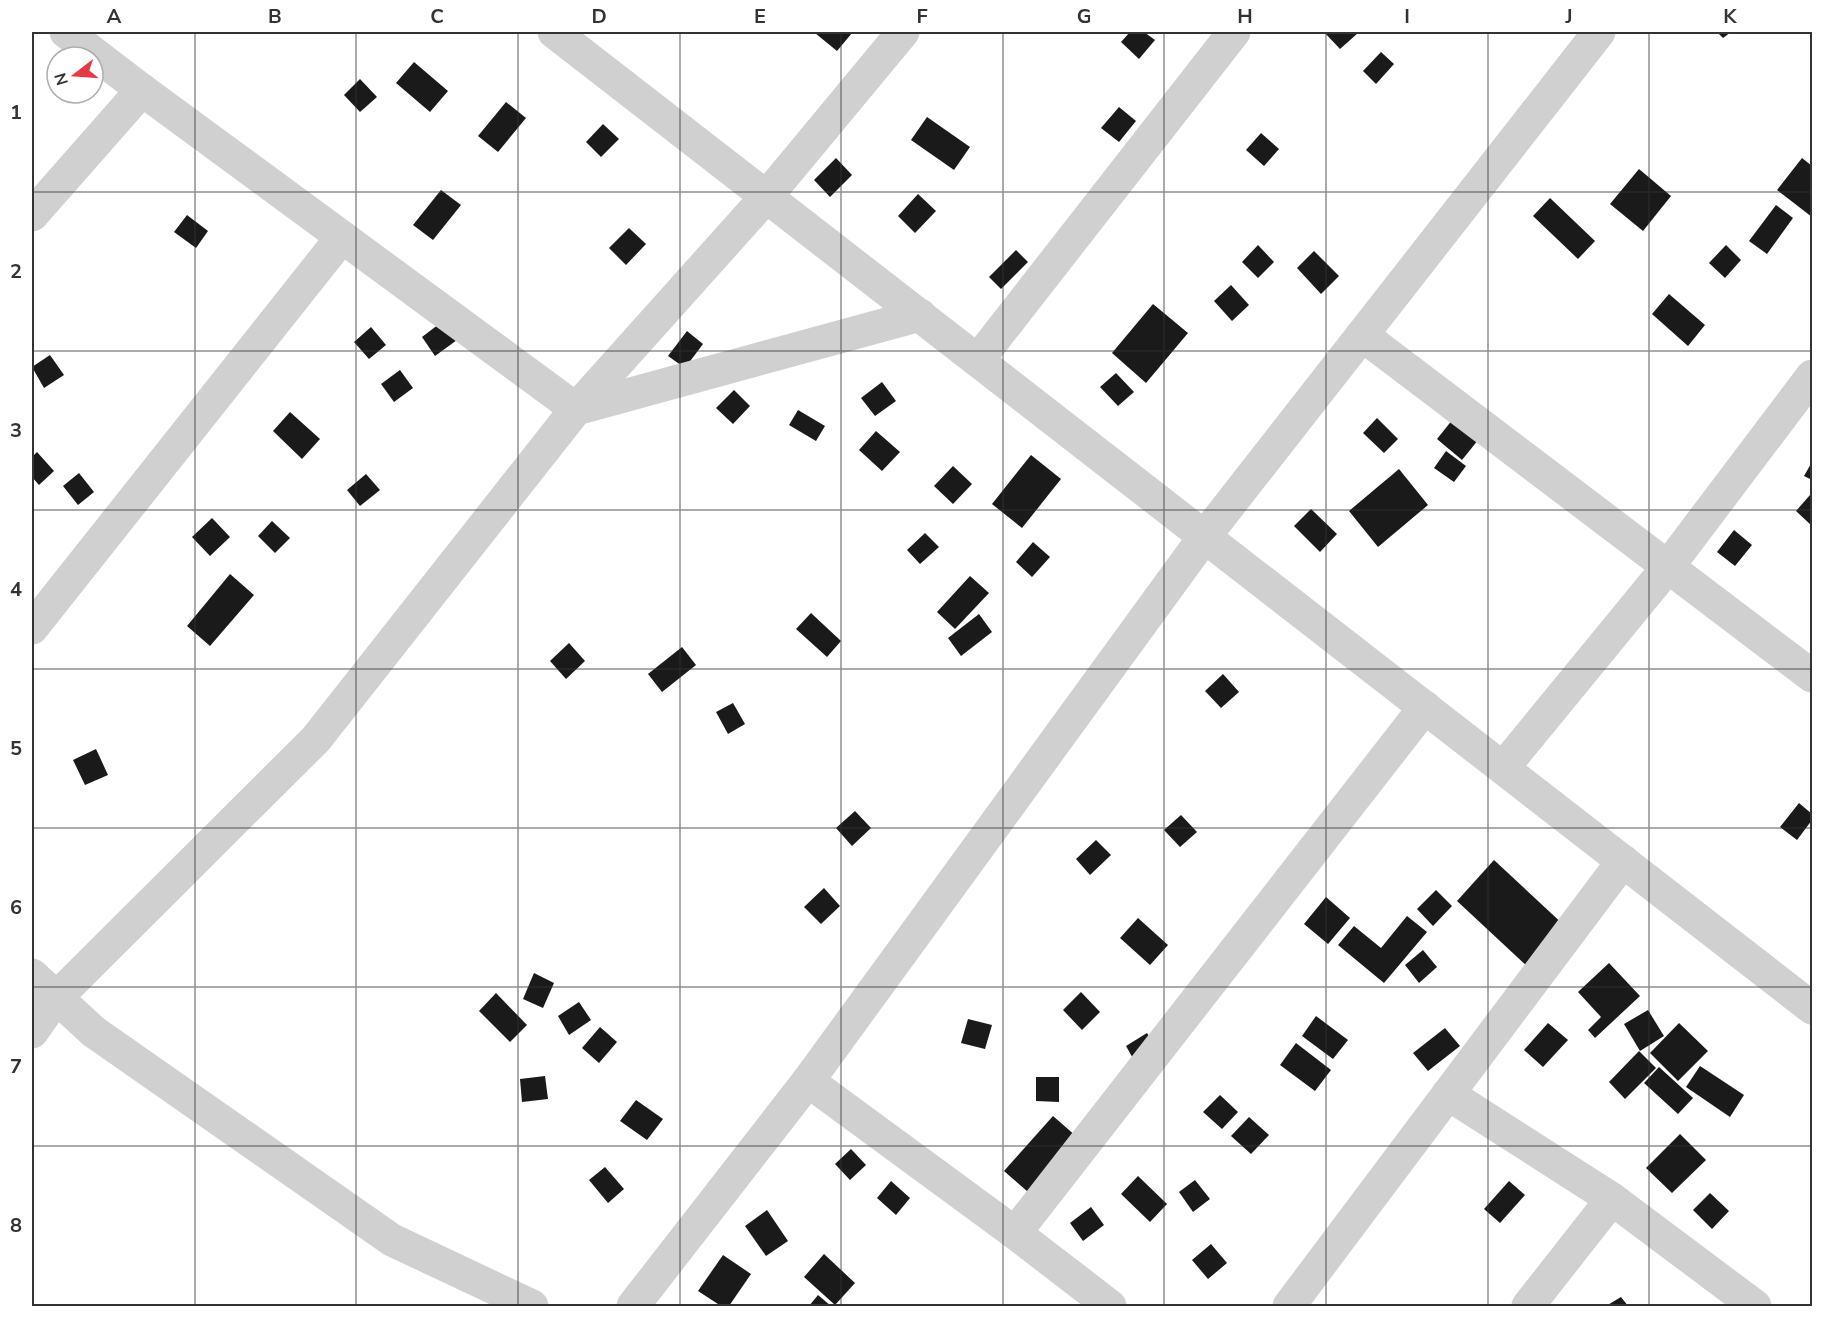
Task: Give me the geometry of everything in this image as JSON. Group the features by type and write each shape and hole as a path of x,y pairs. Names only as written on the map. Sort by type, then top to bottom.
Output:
{"street":[{"path":"66,32 576,409"},
{"path":"554,32 1812,1008"},
{"path":"32,1032 56,998 316,739 576,409 767,196 903,32"},
{"path":"978,360 1234,32"},
{"path":"633,1306 807,1081 1205,536 1599,32"},
{"path":"32,214 142,90"},
{"path":"32,628 342,237"},
{"path":"576,409 920,315"},
{"path":"1362,335 1812,676"},
{"path":"1503,768 1667,568 1812,376"},
{"path":"1015,1233 1425,707"},
{"path":"1289,1306 1623,861"},
{"path":"32,975 94,1032 392,1240 532,1306"},
{"path":"807,1081 1015,1233 1110,1306"},
{"path":"1448,1094 1612,1199 1755,1306"},
{"path":"1528,1306 1612,1199"}],"building":[{"path":"816,32 851,32 852,33 837,51"},
{"path":"1130,32 1144,32 1155,40 1139,59 1121,42"},
{"path":"1324,32 1357,32 1358,33 1340,49"},
{"path":"1717,32 1731,32 1723,38"},
{"path":"1381,52 1394,64 1376,84 1363,71"},
{"path":"414,62 448,91 430,112 396,83"},
{"path":"360,79 377,97 360,112 344,95"},
{"path":"506,102 526,118 498,152 478,136"},
{"path":"1119,107 1136,121 1119,142 1101,128"},
{"path":"927,117 970,147 954,170 911,140"},
{"path":"603,124 619,139 601,157 586,142"},
{"path":"1261,133 1279,149 1264,166 1246,150"},
{"path":"836,158 852,175 830,197 814,180"},
{"path":"1802,158 1812,166 1812,217 1777,190"},
{"path":"1639,169 1671,196 1643,231 1610,204"},
{"path":"441,190 461,205 433,240 413,225"},
{"path":"918,194 936,211 915,233 898,216"},
{"path":"1550,198 1595,241 1578,259 1533,216"},
{"path":"1776,205 1793,218 1767,254 1749,241"},
{"path":"187,215 208,231 196,248 174,232"},
{"path":"629,228 646,244 626,265 609,248"},
{"path":"1258,245 1274,262 1258,278 1242,262"},
{"path":"1726,245 1741,260 1725,278 1709,263"},
{"path":"1016,250 1028,262 1001,289 989,277"},
{"path":"1314,251 1339,276 1321,294 1297,268"},
{"path":"1231,285 1249,305 1232,321 1214,301"},
{"path":"1669,294 1705,325 1688,346 1652,314"},
{"path":"1153,304 1188,333 1146,383 1112,353"},
{"path":"443,321 457,340 435,356 422,337"},
{"path":"371,327 386,345 369,359 354,342"},
{"path":"687,331 703,344 685,368 668,356"},
{"path":"50,355 64,375 44,388 32,367"},
{"path":"400,370 413,388 394,402 381,384"},
{"path":"1116,373 1134,392 1118,406 1100,387"},
{"path":"882,382 896,401 875,416 861,398"},
{"path":"734,390 750,406 733,424 716,408"},
{"path":"1469,399 1495,419 1462,460 1437,439"},
{"path":"798,410 825,426 816,441 789,425"},
{"path":"290,412 320,439 302,459 273,431"},
{"path":"1377,418 1398,439 1384,453 1363,433"},
{"path":"876,431 900,452 882,471 859,450"},
{"path":"1446,451 1466,466 1454,482 1434,468"},
{"path":"37,452 54,471 39,485 32,477 32,457"},
{"path":"1031,455 1061,479 1022,528 992,504"},
{"path":"1812,462 1812,480 1804,476"},
{"path":"953,466 972,484 953,504 934,486"},
{"path":"1399,469 1428,505 1378,547 1349,511"},
{"path":"79,473 94,492 78,505 63,486"},
{"path":"366,474 380,490 360,506 347,490"},
{"path":"1810,495 1812,498 1812,526 1796,511"},
{"path":"1311,509 1337,534 1320,552 1294,526"},
{"path":"212,518 230,537 210,556 192,537"},
{"path":"272,521 290,538 275,553 258,536"},
{"path":"1734,530 1752,545 1735,566 1717,552"},
{"path":"925,533 939,547 920,564 907,550"},
{"path":"1033,542 1050,557 1032,577 1016,562"},
{"path":"230,574 254,595 210,646 187,626"},
{"path":"970,576 989,593 955,629 937,612"},
{"path":"811,613 841,641 827,657 796,629"},
{"path":"979,614 992,632 961,656 948,638"},
{"path":"569,643 585,661 566,679 550,661"},
{"path":"682,647 696,665 662,692 648,674"},
{"path":"1223,674 1239,692 1221,708 1205,691"},
{"path":"733,703 745,724 728,734 716,712"},
{"path":"96,749 108,775 85,785 73,760"},
{"path":"1799,803 1812,814 1812,820 1797,840 1780,827"},
{"path":"855,811 871,828 852,846 836,828"},
{"path":"1181,815 1197,832 1180,847 1164,830"},
{"path":"1096,840 1111,855 1090,875 1076,859"},
{"path":"1494,860 1566,927 1529,968 1457,901"},
{"path":"824,888 840,906 821,924 804,907"},
{"path":"1436,890 1452,906 1433,926 1417,909"},
{"path":"1326,897 1350,918 1328,944 1304,924"},
{"path":"1407,916 1427,932 1384,983 1338,945 1354,926 1381,948"},
{"path":"1138,918 1168,945 1150,965 1120,938"},
{"path":"1423,950 1437,967 1419,983 1405,965"},
{"path":"1609,963 1640,996 1595,1038 1588,1030 1601,1017 1578,992"},
{"path":"534,973 554,983 543,1008 523,999"},
{"path":"1081,992 1100,1012 1082,1030 1063,1010"},
{"path":"496,993 527,1025 510,1042 479,1011"},
{"path":"579,1002 591,1020 569,1035 558,1016"},
{"path":"1648,1010 1664,1036 1640,1051 1624,1024"},
{"path":"1316,1016 1348,1040 1333,1059 1302,1036"},
{"path":"968,1019 992,1025 985,1049 961,1043"},
{"path":"1548,1023 1568,1040 1543,1067 1524,1050"},
{"path":"1679,1023 1708,1051 1678,1081 1650,1053"},
{"path":"600,1027 617,1042 599,1063 582,1048"},
{"path":"1445,1028 1460,1046 1428,1071 1413,1053"},
{"path":"1147,1033 1157,1049 1135,1062 1126,1046"},
{"path":"1296,1043 1331,1070 1315,1091 1280,1065"},
{"path":"1639,1051 1656,1068 1625,1099 1609,1082"},
{"path":"1700,1066 1744,1095 1730,1117 1686,1087"},
{"path":"1659,1067 1693,1098 1678,1114 1644,1083"},
{"path":"545,1076 548,1099 522,1102 520,1079"},
{"path":"1036,1077 1059,1077 1059,1102 1036,1101"},
{"path":"1220,1095 1238,1112 1222,1129 1203,1112"},
{"path":"636,1100 663,1119 647,1140 620,1121"},
{"path":"1053,1116 1077,1137 1028,1192 1004,1171"},
{"path":"1249,1117 1269,1135 1251,1154 1231,1136"},
{"path":"1680,1134 1706,1160 1672,1193 1646,1168"},
{"path":"851,1149 866,1165 850,1180 835,1164"},
{"path":"605,1167 624,1189 608,1203 589,1180"},
{"path":"1138,1176 1167,1204 1150,1222 1121,1194"},
{"path":"1195,1180 1210,1199 1193,1212 1179,1192"},
{"path":"891,1181 910,1198 896,1215 877,1198"},
{"path":"1509,1181 1525,1195 1500,1223 1484,1209"},
{"path":"1710,1193 1729,1211 1712,1229 1693,1210"},
{"path":"1091,1207 1104,1225 1083,1241 1070,1223"},
{"path":"767,1210 788,1241 766,1256 745,1226"},
{"path":"1211,1244 1227,1263 1208,1279 1192,1260"},
{"path":"824,1254 855,1283 835,1305 804,1277"},
{"path":"723,1255 751,1274 729,1306 721,1306 698,1291"},
{"path":"818,1295 831,1306 809,1306"},
{"path":"1621,1297 1628,1306 1606,1306"}]}
